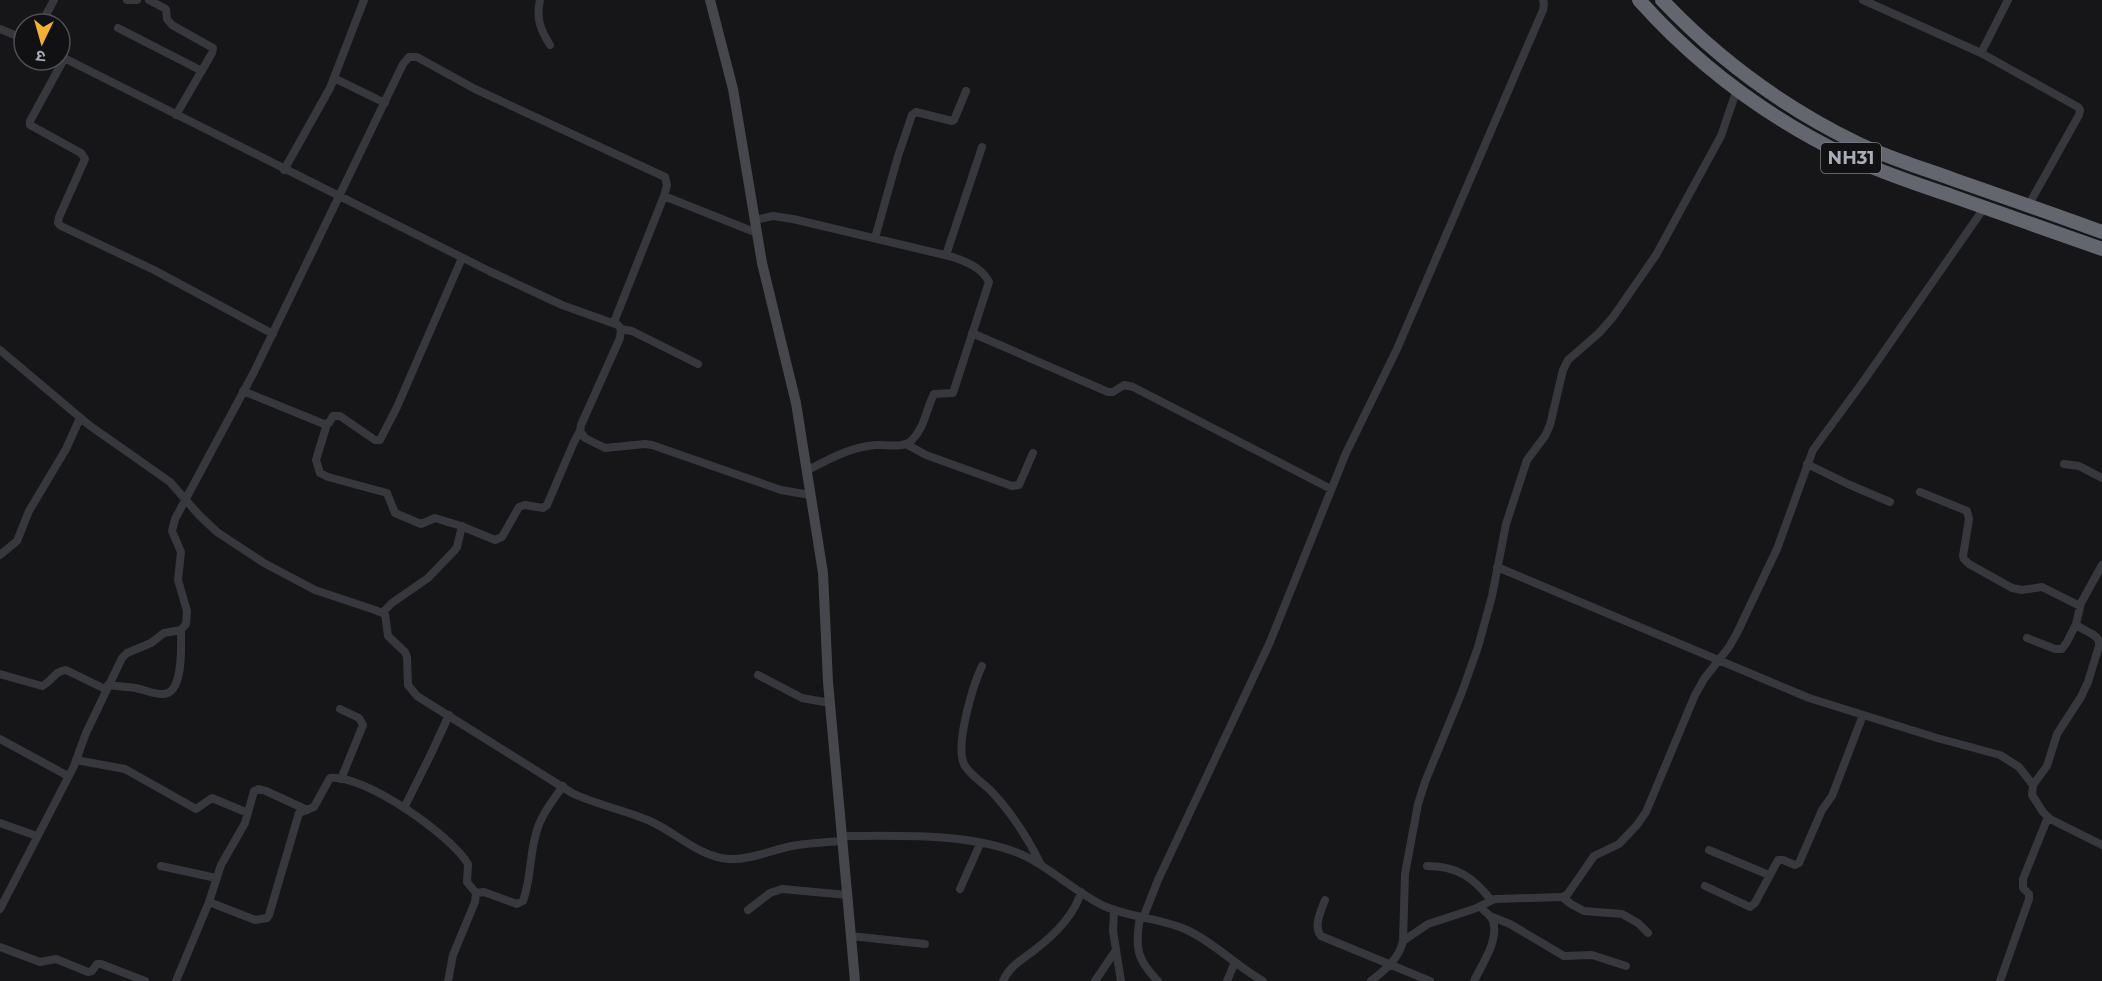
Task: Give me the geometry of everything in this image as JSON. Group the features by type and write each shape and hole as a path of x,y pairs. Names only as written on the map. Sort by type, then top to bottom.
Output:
{"highway":[{"name":"NH31","path":"1640,0 1683,46 1768,112 1808,135 1851,158 1899,178 2102,249"},
{"name":"NH31","path":"1662,0 1695,34 1735,67 1778,98 1816,121 1858,143 1905,163 2102,232"}],"street":[{"path":"127,0 137,0"},
{"path":"149,0 165,9 169,22 213,48 176,115"},
{"path":"284,170 334,78 364,0"},
{"path":"540,0 539,26 550,45"},
{"path":"710,0 733,89 762,263 796,403 823,573 830,703 855,981"},
{"path":"1158,981 1146,969 1137,950 1142,917 1270,642 1358,426 1392,360 1543,10 1545,4 1542,0"},
{"path":"1863,0 1980,53 2074,104 2080,110 2028,206"},
{"path":"1980,53 2008,0"},
{"path":"118,28 202,70"},
{"path":"0,674 42,686 46,685 55,674 66,670 106,687 136,688 160,694 172,690 179,673 181,630 186,624 187,611 179,588 181,552 172,531 175,519 273,334 408,57 417,57 475,89 662,174 667,181 664,196 614,322"},
{"path":"72,62 462,258 562,305 614,322 621,329 632,331 698,364"},
{"path":"55,72 30,125 81,153 85,159 58,223 154,270 273,334"},
{"path":"334,78 385,103"},
{"path":"1371,981 1398,954 1403,940 1405,874 1418,804 1478,647 1492,596 1506,524 1518,483 1527,460 1545,436 1550,425 1565,366 1574,353 1599,333 1613,317 1656,255 1721,136 1737,89"},
{"path":"875,238 912,115 916,112 949,121 954,120 966,91"},
{"path":"946,255 982,147"},
{"path":"664,196 757,232"},
{"path":"1403,940 1438,919 1480,907 1491,900 1562,897 1571,890 1594,856 1618,844 1642,818 1695,695 1737,633 1777,549 1813,450 1984,208"},
{"path":"755,220 773,216 787,218 946,255 970,264 983,273 989,282 953,393 934,394 913,440 906,444 850,449 806,471"},
{"path":"462,258 397,407 380,440 375,440 340,416 333,416 327,424 316,460 320,473 328,477 387,493 395,513 409,520 424,524 435,518 497,540 502,537 519,507 525,505 545,507 620,338 621,329"},
{"path":"972,333 1108,392 1113,392 1124,385 1133,387 1331,489"},
{"path":"0,350 80,418 162,476 217,532 264,563 315,590 382,613 387,618 388,636 405,652 407,657 407,678 411,690 586,800 663,827 695,848 720,858 742,859 792,846 843,839 912,836 954,839 1012,852 1042,866 1102,905 1194,933 1263,981"},
{"path":"243,391 327,424"},
{"path":"0,555 17,541 29,512 66,449 80,418"},
{"path":"580,431 585,438 604,448 652,445 781,490 810,495"},
{"path":"906,444 936,459 1012,486 1019,485 1022,481 1033,453"},
{"path":"1807,464 1890,501"},
{"path":"2064,464 2079,466 2102,478"},
{"path":"1920,492 1967,511 1969,519 1963,556 1969,564 2012,588 2022,590 2042,587 2080,606"},
{"path":"382,613 392,603 428,578 458,547 462,526"},
{"path":"2027,638 2055,649 2062,649 2076,624 2080,606 2102,565"},
{"path":"1497,567 1809,698 2001,755 2019,766 2033,785"},
{"path":"2076,624 2094,634 2100,645 2081,697 2057,734 2045,771 2033,785 2032,795 2034,801 2048,817 2102,845"},
{"path":"0,909 76,760 86,732 118,664 127,653 146,645 164,633 181,630"},
{"path":"982,666 968,704 962,744 963,762 1011,815 1025,834 1042,866"},
{"path":"758,675 802,698 830,703"},
{"path":"340,710 359,718 363,725 341,779"},
{"path":"404,808 448,715"},
{"path":"1705,886 1750,907 1755,903 1768,875 1779,859 1794,864 1799,863 1822,810 1832,796 1863,715"},
{"path":"0,739 68,776"},
{"path":"76,760 125,769 196,809 212,798 248,813"},
{"path":"209,902 255,920 267,918 297,817 301,812 308,811 317,804 328,780 333,777 341,779 384,795 446,839 466,860 469,867 467,882 476,893 474,906 453,955 448,981"},
{"path":"476,893 488,893 517,904 523,901 528,887 531,854 538,825 563,786"},
{"path":"176,981 209,902 216,878 245,824 252,794 259,789 308,811"},
{"path":"2000,981 2029,899 2029,894 2023,888 2023,879 2048,817"},
{"path":"0,823 37,836"},
{"path":"960,889 980,844"},
{"path":"1709,850 1768,875"},
{"path":"161,866 216,878"},
{"path":"1427,866 1448,867 1455,870 1479,886 1491,900"},
{"path":"748,910 770,893 782,889 848,895"},
{"path":"1003,981 1008,969 1040,946 1070,917 1082,892"},
{"path":"1562,897 1584,911 1622,914 1638,923 1648,933"},
{"path":"1325,900 1317,925 1319,934 1430,981"},
{"path":"1480,907 1490,916 1510,924 1564,956 1592,955 1626,966"},
{"path":"1114,910 1113,931 1121,969 1121,981"},
{"path":"1474,981 1490,948 1493,928 1490,916"},
{"path":"851,936 925,944"},
{"path":"0,947 40,962 56,959 88,972 92,972 97,964 101,964 145,981"},
{"path":"1095,981 1116,950"},
{"path":"1227,981 1235,962"}]}
